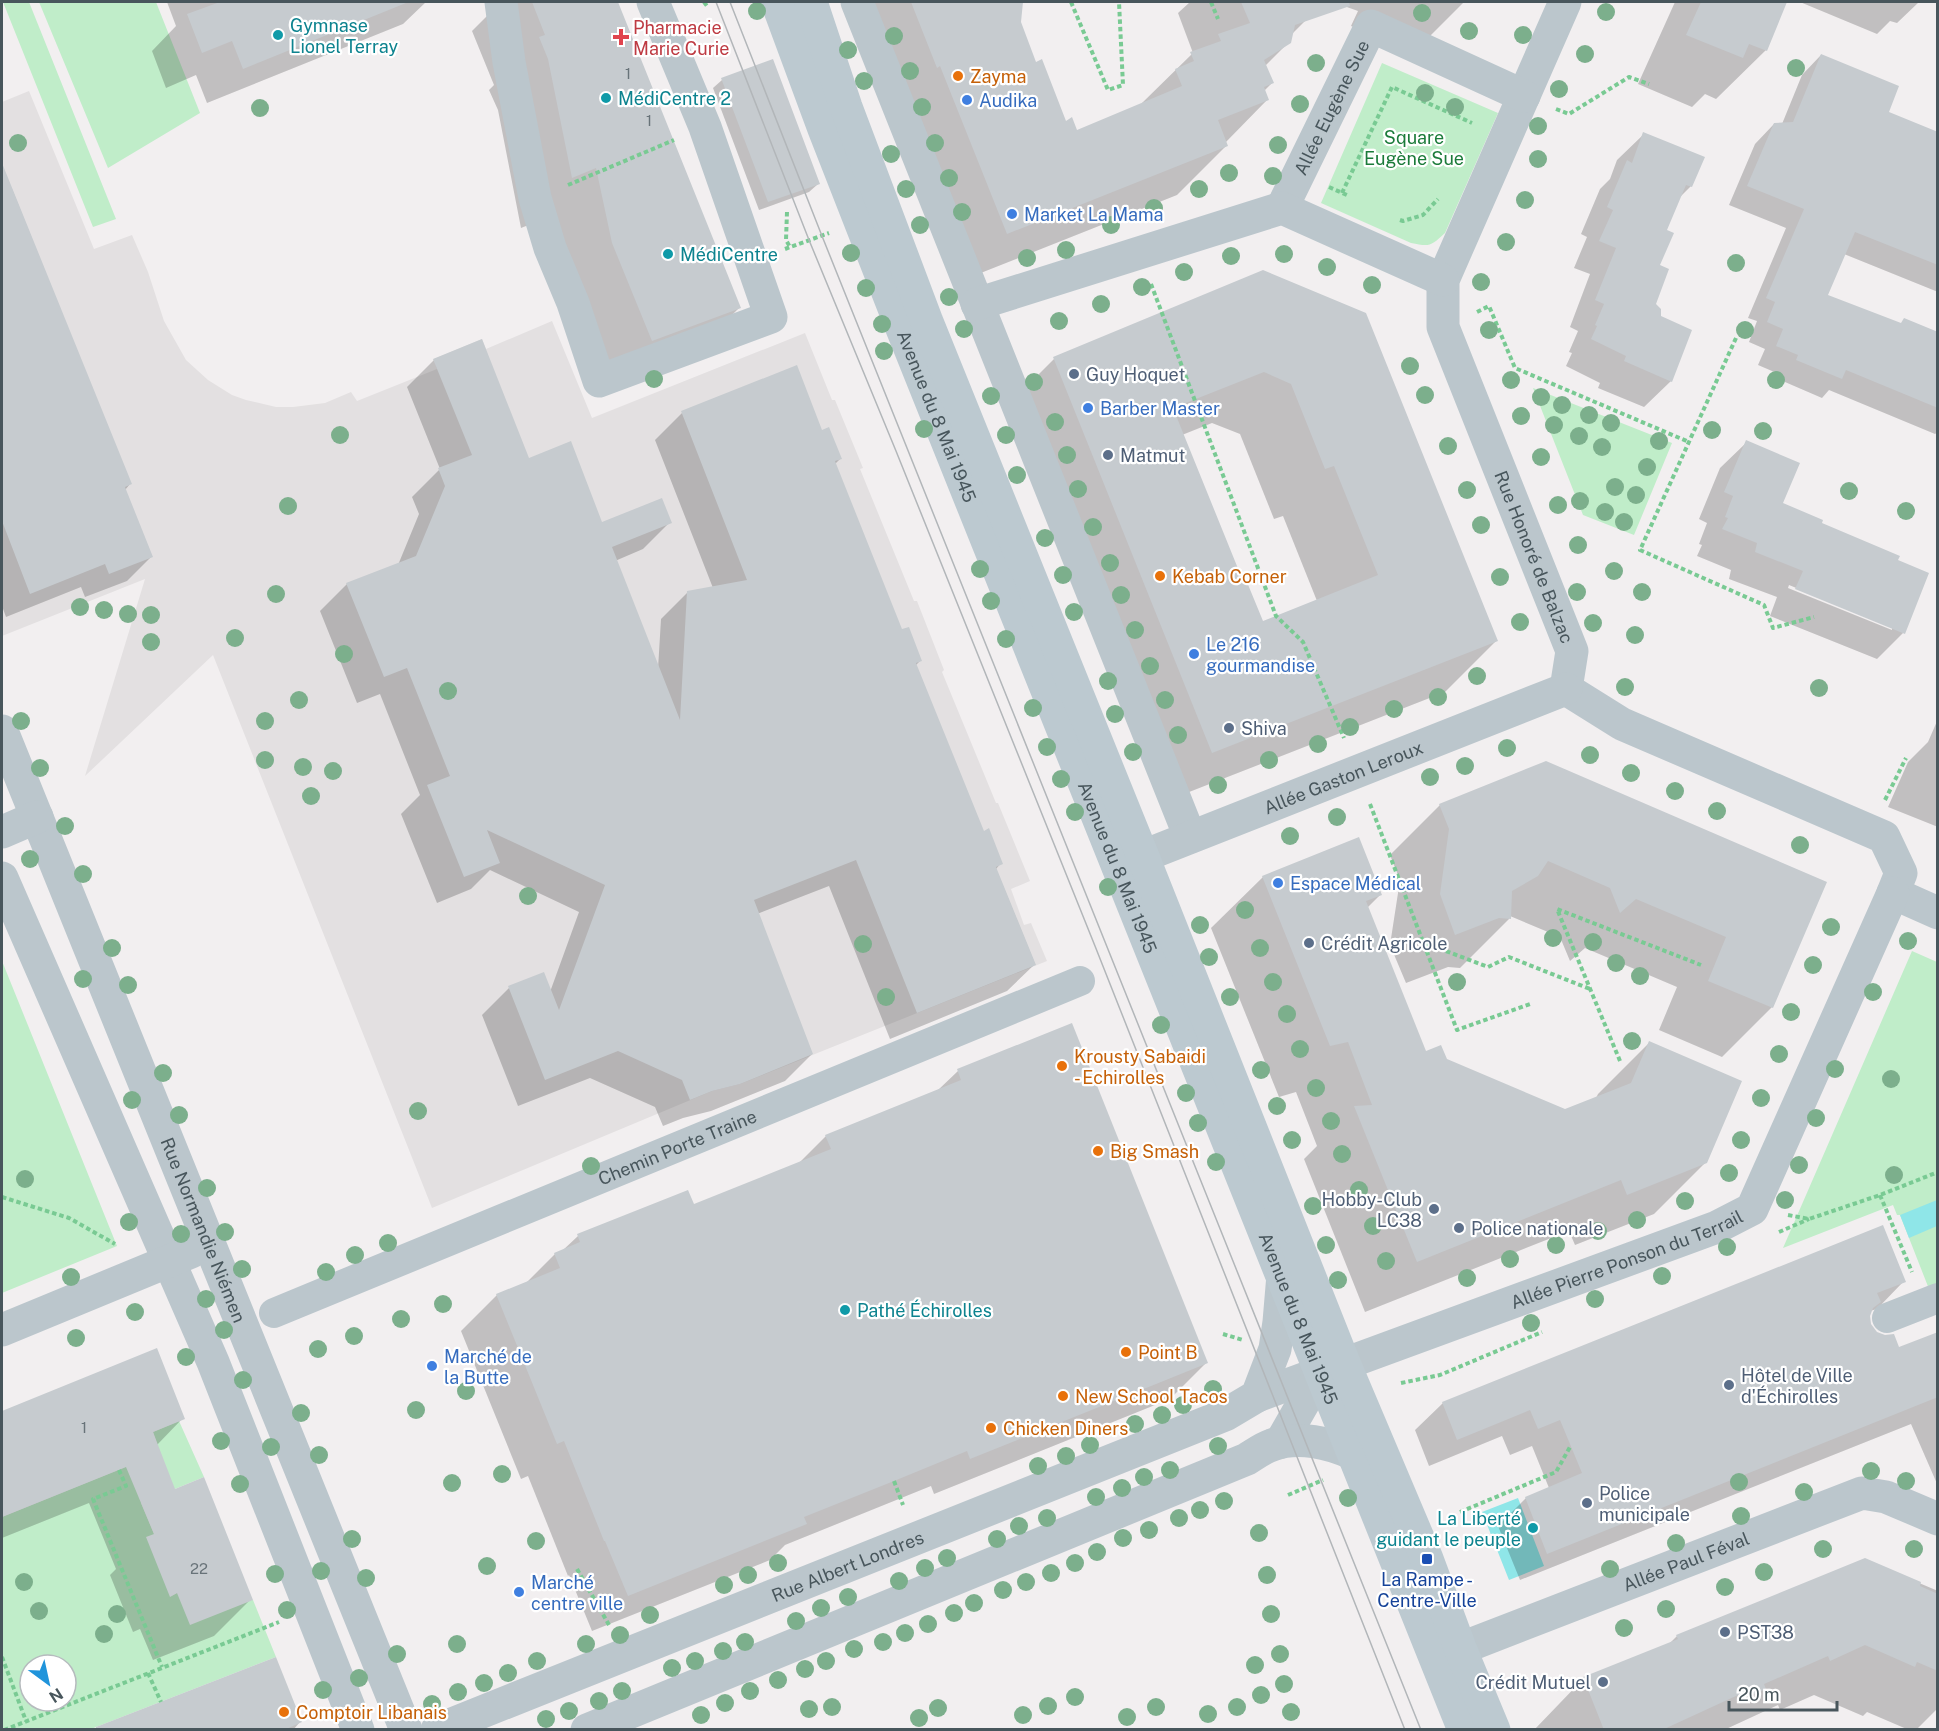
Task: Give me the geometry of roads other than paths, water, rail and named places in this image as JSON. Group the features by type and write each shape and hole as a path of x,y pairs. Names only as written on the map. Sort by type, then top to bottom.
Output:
{"main road":[{"name":"Avenue du 8 Mai 1945","path":"777,2 903,331 1131,861 1282,1275 1327,1383"},
{"name":"Avenue du 8 Mai 1945","path":"811,2 846,106 1354,1454 1448,1653 1494,1730"},
{"name":"Avenue du 8 Mai 1945","path":"1386,1462 1427,1559 1464,1730"}],"street":[{"path":"501,2 509,62 536,198 550,248 573,303 599,381 771,317 705,127 653,2"},
{"path":"857,2 1190,837"},
{"name":"Rue Honoré de Balzac","path":"1565,2 1443,280 1443,327 1572,651 1566,689"},
{"name":"Allée Eugène Sue","path":"1282,208 1371,26 1524,96"},
{"path":"977,304 1282,208 1443,280"},
{"path":"1566,689 1622,724 1884,837 1901,873 1893,892 1938,913"},
{"name":"Allée Gaston Leroux","path":"1131,861 1566,689"},
{"name":"Rue Normandie Niémen","path":"2,731 406,1730"},
{"path":"2,832 36,817"},
{"path":"2,878 213,1362 358,1730"},
{"name":"Allée Pierre Ponson du Terrail","path":"1327,1383 1399,1343 1443,1329 1717,1227 1752,1209 1893,892"},
{"name":"Chemin Porte Traine","path":"274,1313 1080,981"},
{"path":"2,1330 209,1244"},
{"path":"1257,1396 1275,1349 1282,1275"},
{"path":"1887,1318 1931,1301"},
{"path":"213,1362 250,1347"},
{"path":"1281,1442 1327,1383 1386,1462"},
{"name":"Rue Albert Londres","path":"437,1730 1214,1419 1257,1396 1327,1383"},
{"path":"587,1730 1247,1459 1270,1445 1306,1441 1328,1444 1354,1454"},
{"name":"Allée Paul Féval","path":"1448,1653 1862,1493 1886,1497 1938,1519"}],"water":[{"path":"1937,1200 1937,1226 1909,1238 1900,1215"},
{"path":"1518,1498 1544,1566 1509,1580 1482,1512"}],"tram line":[{"path":"716,2 809,240 1095,946 1405,1730"},
{"path":"730,2 1421,1730"}],"place":[{"name":"Gymnase Lionel Terray","path":"278,35"},
{"name":"Pharmacie Marie Curie","path":"621,37"},
{"name":"Zayma","path":"958,76"},
{"name":"MédiCentre 2","path":"606,98"},
{"name":"Audika","path":"967,100"},
{"name":"Market La Mama","path":"1012,214"},
{"name":"MédiCentre","path":"668,254"},
{"name":"Guy Hoquet","path":"1074,374"},
{"name":"Barber Master","path":"1088,408"},
{"name":"Matmut","path":"1108,455"},
{"name":"Kebab Corner","path":"1160,576"},
{"name":"Le 216 gourmandise","path":"1194,654"},
{"name":"Shiva","path":"1229,728"},
{"name":"Espace Médical","path":"1278,883"},
{"name":"Crédit Agricole","path":"1309,943"},
{"name":"Krousty Sabaidi - Echirolles","path":"1062,1066"},
{"name":"Big Smash","path":"1098,1151"},
{"name":"Hobby-Club LC38","path":"1434,1209"},
{"name":"Police nationale","path":"1459,1228"},
{"name":"Pathé Échirolles","path":"845,1310"},
{"name":"Point B","path":"1126,1352"},
{"name":"Marché de la Butte","path":"432,1366"},
{"name":"Hôtel de Ville d'Échirolles","path":"1729,1385"},
{"name":"New School Tacos","path":"1063,1396"},
{"name":"Chicken Diners","path":"991,1428"},
{"name":"Police municipale","path":"1587,1503"},
{"name":"La Liberté guidant le peuple","path":"1533,1528"},
{"name":"La Rampe - Centre-Ville","path":"1427,1559"},
{"name":"Marché centre ville","path":"519,1592"},
{"name":"PST38","path":"1725,1632"},
{"name":"Crédit Mutuel","path":"1603,1682"},
{"name":"Comptoir Libanais","path":"284,1712"}],"park label":[{"name":"Square Eugène Sue","path":"1414,147"}]}
